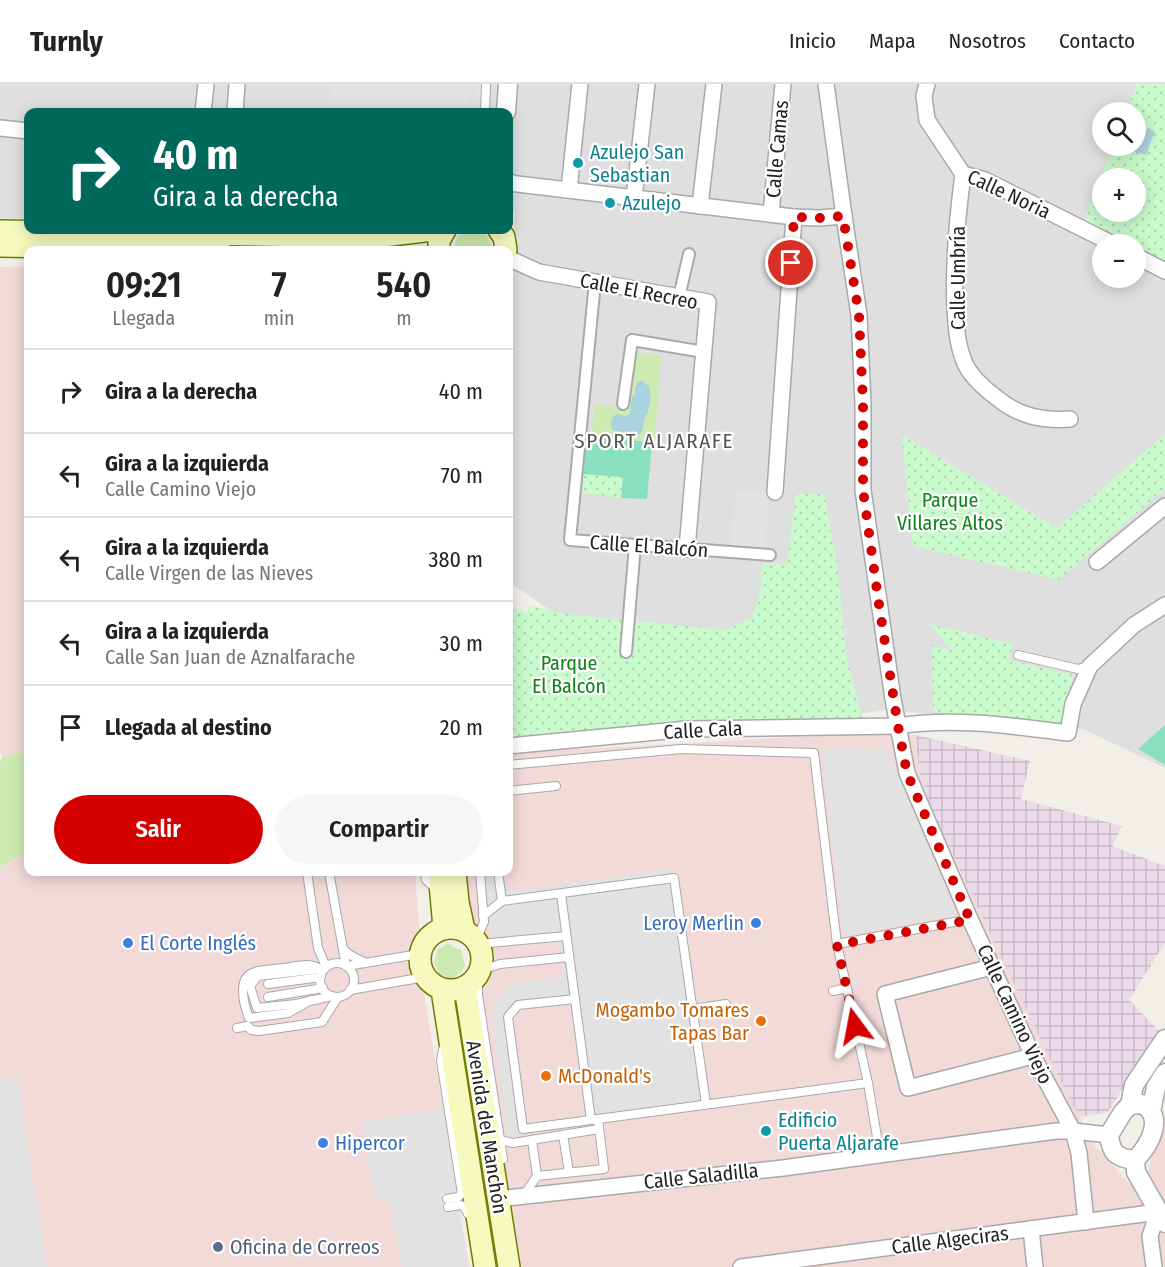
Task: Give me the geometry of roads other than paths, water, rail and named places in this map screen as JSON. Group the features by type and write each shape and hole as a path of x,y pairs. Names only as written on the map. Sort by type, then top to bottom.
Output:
{"main road":[{"path":"0,231 24,232"},
{"path":"95,234 221,238"},
{"path":"0,246 221,238 374,237 394,234"},
{"path":"439,876 441,894 482,957 474,978 458,990 442,990 433,985 421,970 422,945 435,931 466,935"},
{"path":"455,876 458,902 466,935"},
{"name":"Avenida del Manchón","path":"474,978 509,1197 509,1267"},
{"name":"Avenida del Manchón","path":"442,990 484,1267"}],"street":[{"path":"203,108 206,84"},
{"path":"235,108 237,84"},
{"path":"506,108 508,84"},
{"path":"570,190 580,84"},
{"path":"634,198 647,84"},
{"path":"700,206 714,84"},
{"name":"Calle Camas","path":"771,214 783,84"},
{"name":"Calle Camino Viejo","path":"826,84 843,216 859,315 863,403 863,490 879,609 907,773 970,920 1033,1056 1073,1131 1079,1153 1086,1222"},
{"name":"Calle Noria","path":"927,84 924,96 927,120 963,174 985,180 1093,234"},
{"path":"0,128 24,131"},
{"name":"Calle Umbría","path":"963,174 957,223 955,278 958,345 964,363 987,391 1017,411 1038,419 1070,419"},
{"path":"513,184 794,217 843,216"},
{"path":"775,492 794,217"},
{"name":"Calle El Recreo","path":"513,248 539,272 708,302 687,549"},
{"path":"679,297 688,254"},
{"path":"1146,261 1165,271"},
{"name":"Calle El Balcón","path":"595,282 570,540 770,555"},
{"path":"623,404 632,340 704,352"},
{"path":"1097,562 1165,506"},
{"path":"626,652 635,545"},
{"path":"1090,666 1134,625 1165,605"},
{"name":"Calle Cala","path":"513,746 688,729 898,726 920,723 1002,724 1068,733 1073,704 1090,666"},
{"path":"992,967 885,994 908,1088 1033,1056"},
{"path":"1135,1160 1118,1156 1111,1149 1109,1135 1118,1118 1130,1105 1134,1086 1165,1039"},
{"path":"1154,1267 1150,1236 1162,1218 1136,1172 1135,1160 1156,1134 1159,1116 1156,1087 1165,1072"},
{"path":"1130,1105 1142,1104 1159,1116"},
{"name":"Calle Saladilla","path":"509,1197 783,1168 1056,1131 1073,1131"},
{"path":"1073,1131 1109,1135"},
{"name":"Calle Algeciras","path":"741,1267 790,1264 1086,1222 1162,1218"},
{"path":"1031,1229 1035,1267"}],"lane":[{"path":"485,108 486,84"},
{"path":"1018,655 1078,669 1090,666"},
{"path":"513,765 681,749 814,753 837,945 868,1083 880,1155"},
{"path":"513,790 556,786"},
{"path":"308,876 323,971 323,988"},
{"path":"323,971 258,976 250,986 257,1008 345,995 353,986 353,975 347,966 343,949 330,876"},
{"path":"426,876 426,880 441,894"},
{"path":"466,935 484,922 480,876"},
{"path":"498,876 501,900"},
{"path":"483,916 501,900 674,878 706,1104"},
{"path":"509,1197 537,1176 604,1169 575,999 561,894"},
{"path":"837,945 970,920"},
{"path":"466,935 566,936"},
{"path":"343,949 366,963"},
{"path":"268,984 323,971 334,963 347,966 420,954"},
{"path":"503,1163 474,978 500,964 569,957"},
{"path":"323,971 311,964 253,972 245,979 242,992 251,1030 259,1031 322,1022 335,996"},
{"path":"350,990 425,977"},
{"path":"268,997 323,988 335,996"},
{"path":"833,991 847,988"},
{"path":"537,1176 523,1129 508,1017 518,1005 575,999"},
{"path":"237,1028 249,1022 288,1014 311,1000"},
{"path":"693,1009 726,1004"},
{"path":"447,1024 441,1060 462,1194 448,1203 464,1206 470,1224"},
{"path":"523,1129 868,1083"},
{"path":"500,1140 513,1143 599,1129"},
{"path":"563,1135 569,1172"}],"water":[{"path":"1146,129 1155,131 1146,155"},
{"path":"642,381 650,391 651,399 642,431 639,435 631,435 613,431 612,418 616,414 626,416 630,413 635,388 638,382"}],"place":[{"name":"Azulejo San Sebastian","path":"578,163"},
{"name":"Azulejo","path":"610,203"},
{"name":"Leroy Merlin","path":"756,923"},
{"name":"El Corte Inglés","path":"128,943"},
{"name":"Mogambo Tomares Tapas Bar","path":"761,1021"},
{"name":"McDonald's","path":"546,1076"},
{"name":"Edificio Puerta Aljarafe","path":"766,1131"},
{"name":"Hipercor","path":"323,1143"},
{"name":"Oficina de Correos","path":"218,1247"}],"district":[{"name":"SPORT ALJARAFE","path":"654,441"}],"park label":[{"name":"Parque Villares Altos","path":"950,512"},
{"name":"Parque El Balcón","path":"569,674"}]}
